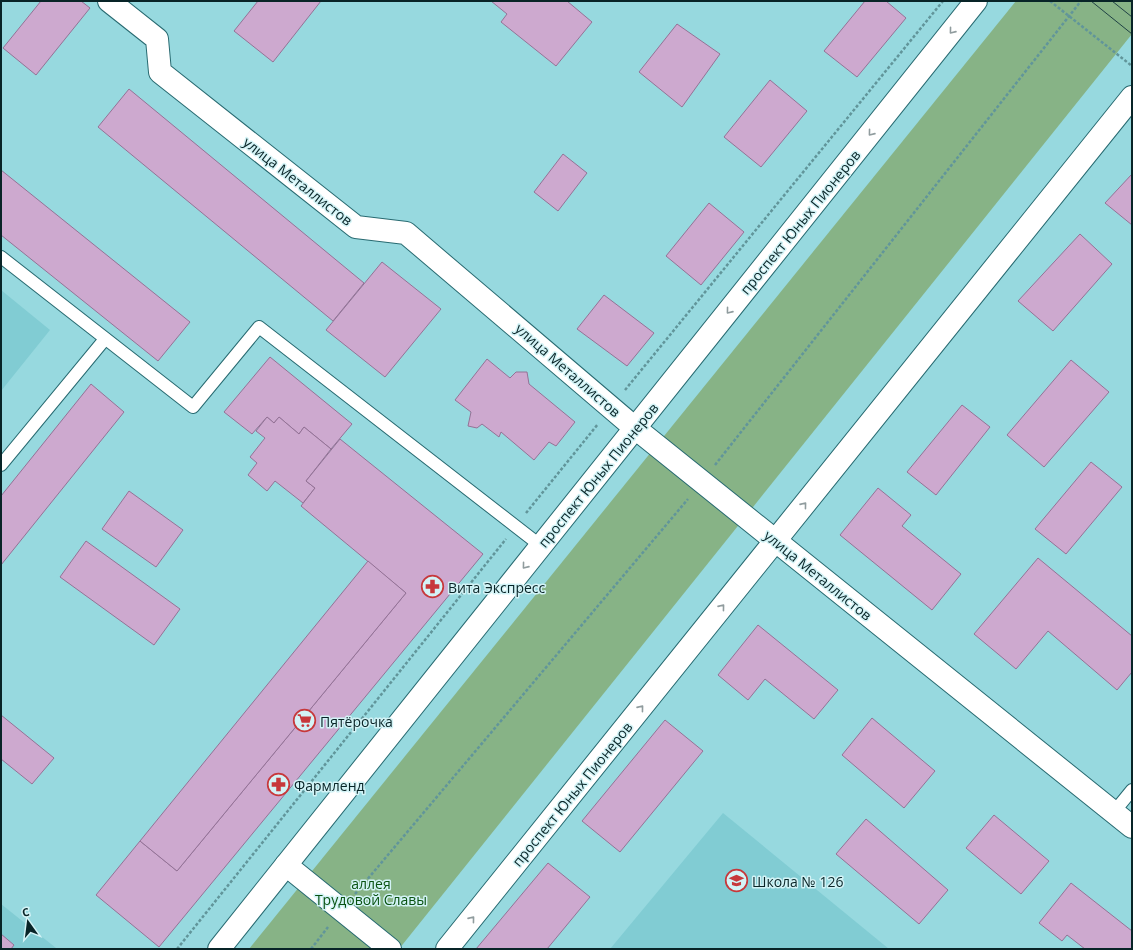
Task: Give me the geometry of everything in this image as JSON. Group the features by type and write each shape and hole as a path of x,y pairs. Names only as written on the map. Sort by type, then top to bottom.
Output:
{"street":[{"name":"улица Металлистов","path":"109,1 157,39 160,72 356,227 406,233 635,428 1132,826"},
{"name":"проспект Юных Пионеров","path":"219,949 976,1"},
{"name":"проспект Юных Пионеров","path":"447,949 1132,97"},
{"path":"286,865 390,949"}],"lane":[{"path":"1,257 193,407 258,327 541,546"},
{"path":"1,465 105,339"},
{"path":"1114,812 1132,790"}],"path":[{"path":"177,949 612,407 943,1"},
{"path":"1050,1 1132,66"}],"shaded area":[{"path":"1,290 50,330 1,391"},
{"name":"Школа № 126","path":"723,813 889,949 610,949"},
{"path":"1,904 56,948 56,949 1,949"}],"green space":[{"name":"аллея Трудовой Славы","path":"1016,1 1132,1 1132,34 399,949 249,949"}],"building":[{"path":"41,1 81,1 90,8 36,75 3,48"},
{"path":"258,1 321,1 273,62 234,31"},
{"path":"491,1 567,1 592,22 556,66 501,22 507,14"},
{"path":"865,1 886,1 906,18 857,77 824,51"},
{"path":"677,24 720,54 682,107 639,72"},
{"path":"770,80 807,111 761,167 724,137"},
{"path":"129,89 364,283 333,321 98,127"},
{"path":"563,154 587,173 558,211 534,192"},
{"path":"1,170 190,322 158,361 1,235"},
{"path":"1132,174 1132,225 1105,203"},
{"path":"709,203 744,232 701,285 666,256"},
{"path":"1080,234 1112,264 1053,331 1018,301"},
{"path":"382,262 441,309 385,377 326,330"},
{"path":"604,295 654,333 627,366 577,329"},
{"path":"270,357 352,424 331,449 304,427 299,434 279,417 274,423 267,417 252,434 224,412"},
{"path":"487,359 510,378 516,372 527,372 529,384 575,422 556,446 549,442 534,460 501,432 499,437 482,424 477,428 468,426 471,412 455,400"},
{"path":"1071,360 1109,392 1044,467 1007,435"},
{"path":"91,384 124,412 1,565 1,496"},
{"path":"962,405 990,427 936,495 907,472"},
{"path":"267,417 274,423 279,417 299,434 304,427 331,449 306,481 315,488 303,503 275,481 267,491 248,475 257,463 250,457 265,438 256,431"},
{"path":"340,439 483,554 159,947 96,895 140,841 177,871 406,593 301,506 315,488 306,481"},
{"path":"1091,462 1122,487 1066,554 1035,529"},
{"path":"878,488 911,515 902,526 961,574 932,610 840,535"},
{"path":"129,491 183,530 156,567 102,529"},
{"path":"86,541 180,609 154,645 60,577"},
{"path":"1038,558 1132,636 1132,672 1117,690 1048,631 1016,669 974,634"},
{"path":"368,561 406,593 177,871 140,841"},
{"path":"758,625 838,690 814,719 765,679 748,700 718,675"},
{"path":"1,715 54,758 32,784 1,759"},
{"path":"872,718 935,771 904,808 842,755"},
{"path":"665,720 703,751 620,852 582,821"},
{"path":"994,815 1049,861 1021,894 966,848"},
{"path":"866,819 948,890 919,924 836,854"},
{"path":"548,863 590,897 547,949 476,949"},
{"path":"1071,883 1132,931 1132,949 1085,949 1067,935 1062,941 1039,923"},
{"path":"1,934 14,945 11,949 1,949"}],"tram line":[{"path":"1091,1 1132,34"},
{"path":"1112,1 1132,17"}],"place":[{"name":"Вита Экспресс","path":"433,587"},
{"name":"Пятёрочка","path":"305,721"},
{"name":"Фармленд","path":"279,785"},
{"name":"Школа № 126","path":"736,881"}]}
